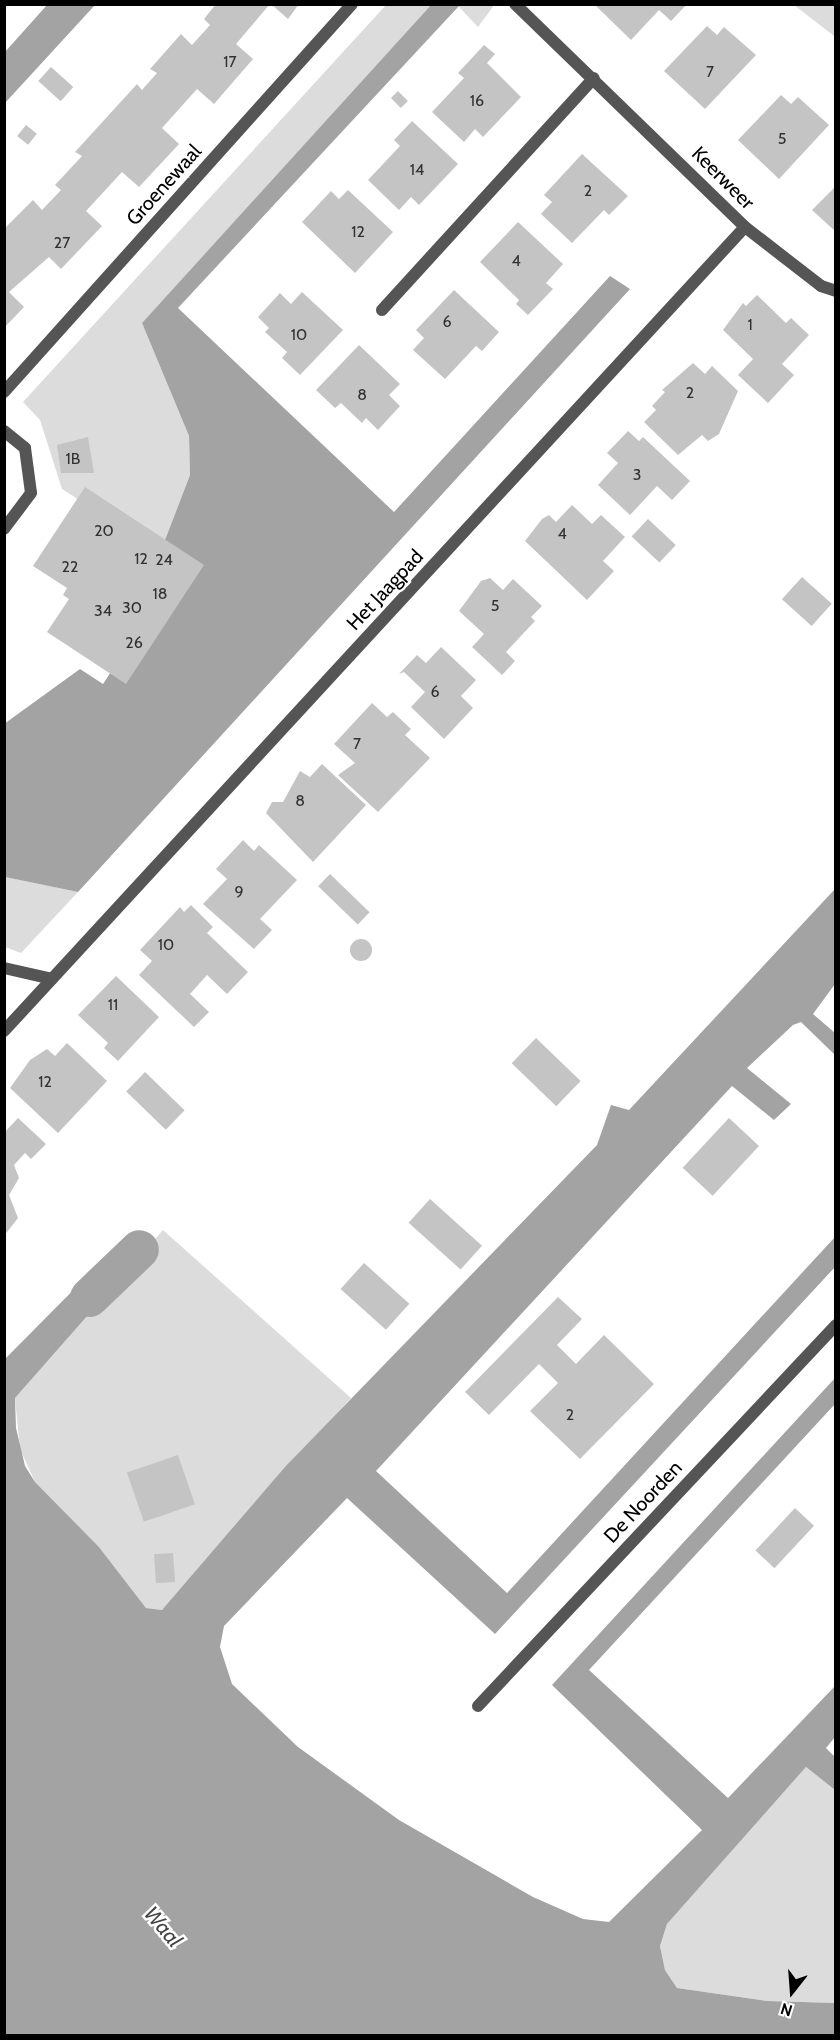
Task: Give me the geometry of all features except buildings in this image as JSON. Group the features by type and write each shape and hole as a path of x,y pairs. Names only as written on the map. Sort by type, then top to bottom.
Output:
{"street":[{"name":"Groenewaal","path":"4,392 352,4"},
{"name":"Keerweer","path":"515,4 594,78 745,227 821,285 836,291"},
{"path":"382,310 594,78"},
{"name":"Het Jaagpad","path":"4,1031 745,227"},
{"path":"4,431 25,448 31,493 4,529"},
{"path":"4,968 52,979"},
{"name":"De Noorden","path":"478,1706 836,1325"}],"shaded area":[{"path":"495,4 478,27 457,5"},
{"path":"386,5 431,5 142,323 189,436 190,475 160,553 62,489 40,420 23,402"},
{"path":"794,5 835,5 835,35 834,36"},
{"path":"5,877 78,892 21,953 5,947"},
{"path":"163,1230 351,1398 162,1610 146,1608 99,1547 35,1482 20,1449 15,1398"},
{"path":"806,1767 835,1790 835,2003 768,2001 677,1988 665,1970 660,1946 667,1924"}],"water":[{"path":"47,5 95,5 5,103 5,52"},
{"path":"431,5 459,6 178,308 394,512 610,276 630,289 78,892 5,877 4,724 80,669 103,684 180,567 160,553 190,475 189,436 142,323"},
{"name":"Waal","path":"835,889 835,984 813,1014 835,1033 835,1055 801,1022 793,1025 747,1068 791,1104 774,1120 732,1086 376,1471 507,1593 835,1237 835,1267 495,1634 347,1498 224,1626 220,1647 232,1684 298,1747 399,1820 533,1897 583,1919 609,1922 702,1830 552,1685 835,1378 835,1404 589,1670 728,1798 835,1686 835,1737 826,1748 835,1757 835,1790 806,1767 667,1924 660,1946 665,1970 677,1988 768,2001 835,2003 835,2035 5,2035 5,1359 113,1250 133,1264 15,1398 16,1428 25,1466 35,1482 99,1547 146,1608 162,1610 285,1467 597,1145 611,1105 629,1110"}],"waterway":[{"path":"89,1297 139,1249"}]}
